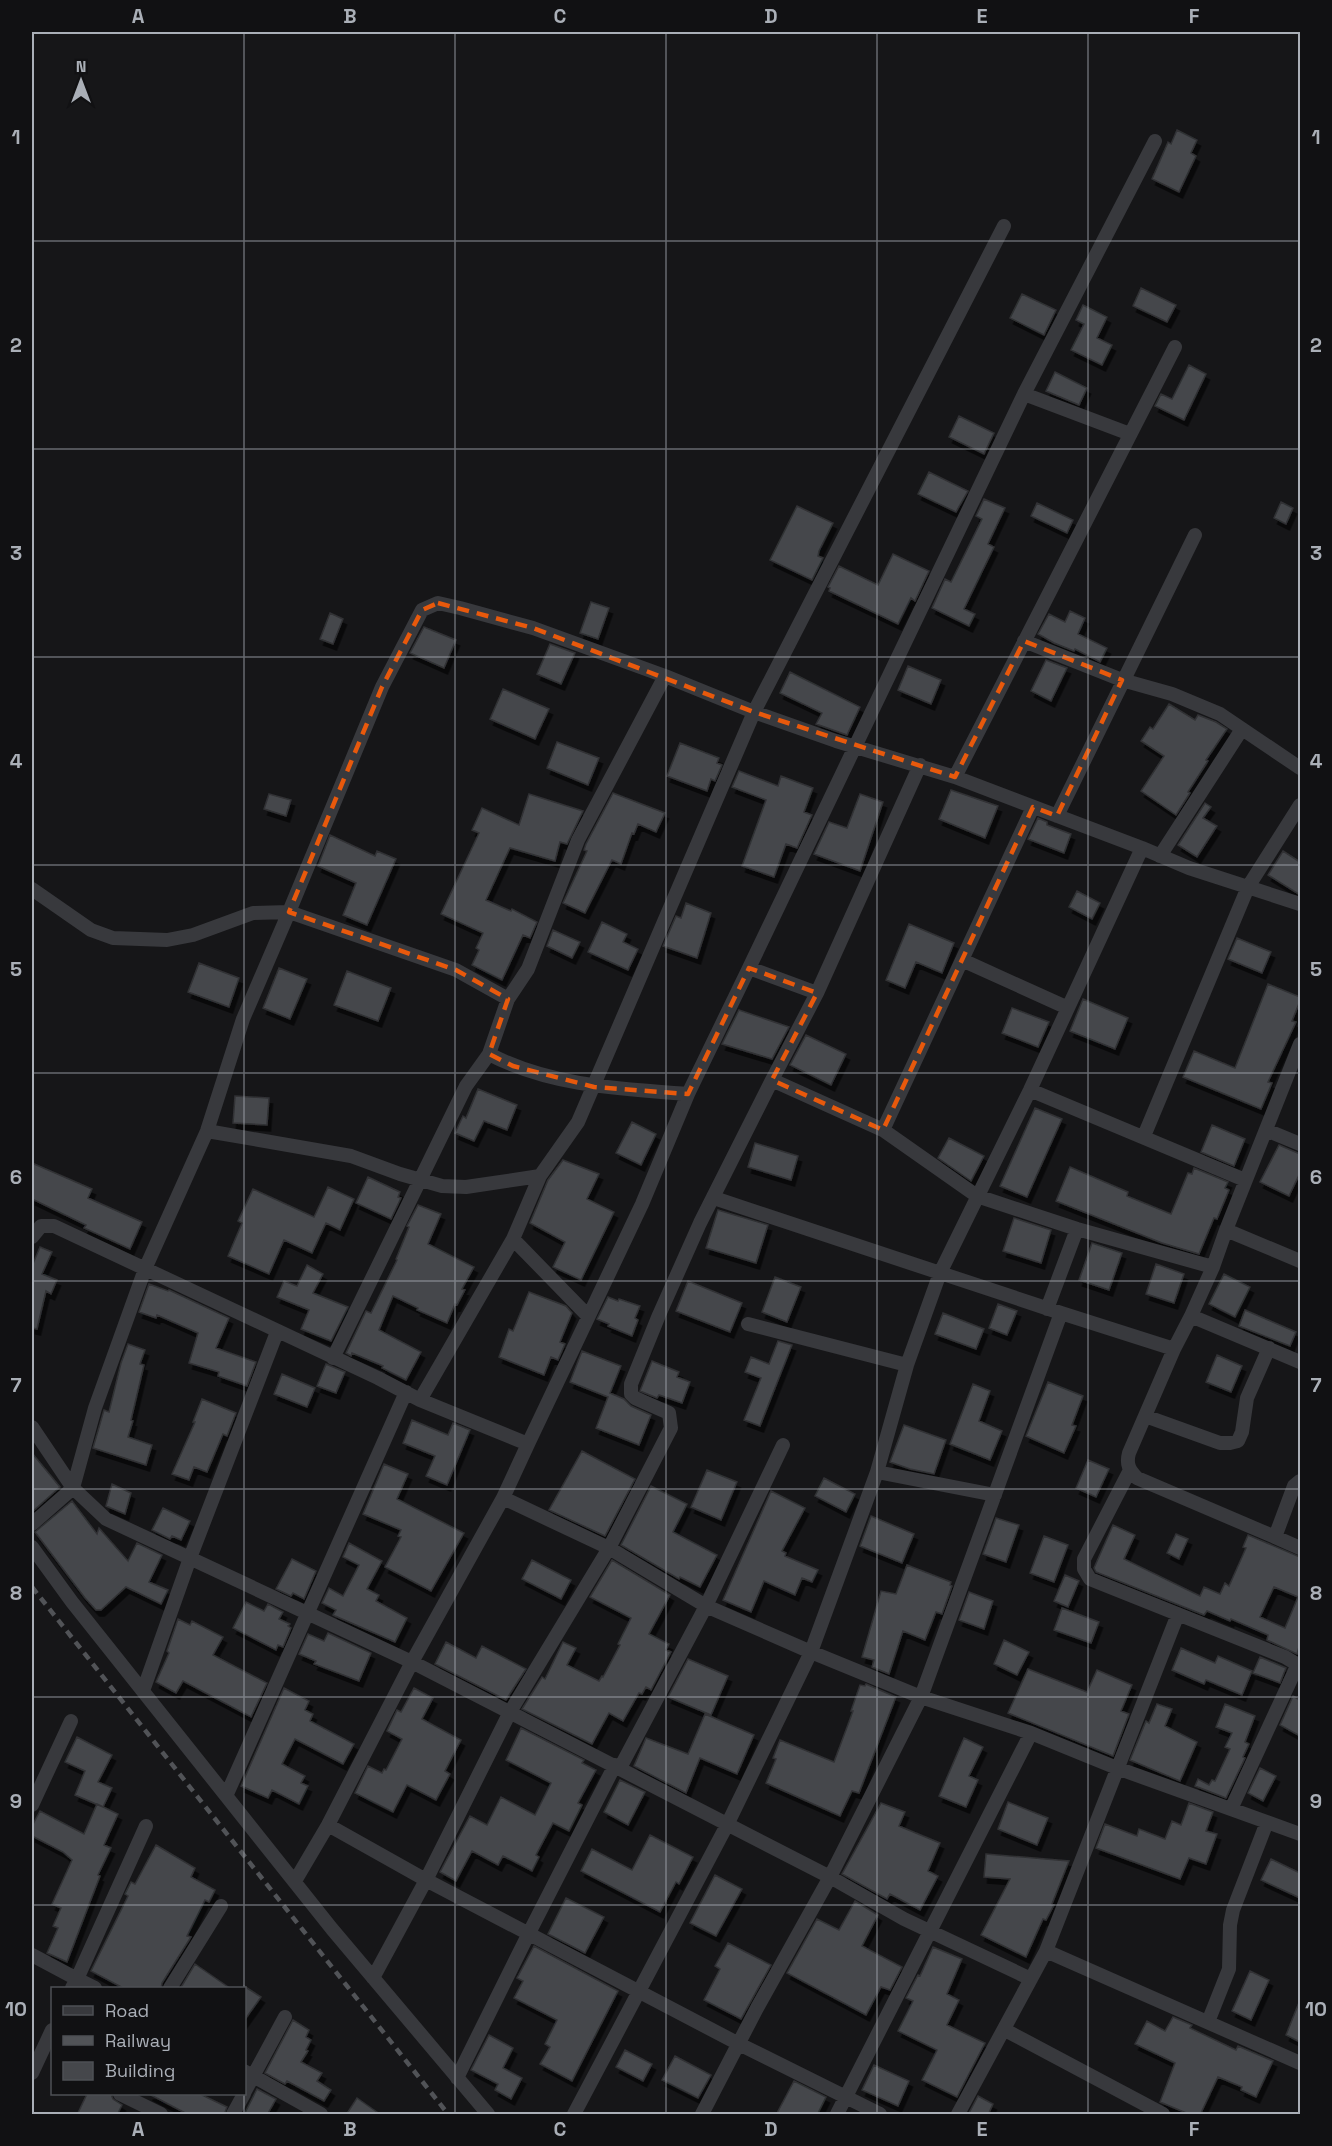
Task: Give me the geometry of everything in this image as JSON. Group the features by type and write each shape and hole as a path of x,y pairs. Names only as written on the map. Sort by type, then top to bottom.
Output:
{"street":[{"path":"295,1881 328,1825 412,1662 503,1498 642,1204 688,1094 1024,394 1155,141"},
{"path":"420,1400 513,1239 540,1176 578,1122 754,712 1004,226"},
{"path":"955,777 1175,347"},
{"path":"1024,394 1130,435"},
{"path":"1057,816 1195,535"},
{"path":"32,1524 73,1488 95,1408 145,1269 207,1131 243,1018 382,687 422,610 438,603 533,628 665,676 754,712 955,777 1189,868 1300,904"},
{"path":"1024,641 1122,680 1191,702 1220,714 1300,768"},
{"path":"333,1358 466,1086 489,1054 508,999 528,969 579,840 665,676"},
{"path":"1160,856 1242,729"},
{"path":"373,1978 426,1880 510,1712 609,1548 671,1428 669,1413 636,1398 631,1394 631,1384 700,1223 817,993 920,765"},
{"path":"1144,1136 1248,887 1300,805"},
{"path":"883,1130 1033,807"},
{"path":"574,2115 727,1825 811,1652 877,1472 907,1365 939,1273 1030,1090 1142,848"},
{"path":"32,889 91,930 113,938 167,940 193,935 253,914 289,912 456,970 508,999"},
{"path":"962,960 1068,1008"},
{"path":"749,968 817,993"},
{"path":"1300,1044 1245,1180 1213,1267 1174,1349 1127,1461 1130,1470 1137,1478 1300,1548"},
{"path":"489,1054 513,1066 594,1087 688,1094"},
{"path":"772,1080 883,1130 977,1196 1077,1229 1213,1267"},
{"path":"1030,1090 1245,1180"},
{"path":"1266,1130 1300,1144"},
{"path":"207,1131 351,1156 442,1186 466,1187 540,1176"},
{"path":"714,1197 1047,1309 1174,1349"},
{"path":"32,1236 41,1226 54,1226 420,1400 528,1444"},
{"path":"1047,1309 1077,1229"},
{"path":"1226,1230 1300,1261"},
{"path":"513,1239 588,1316"},
{"path":"702,2115 757,2008 830,1877 921,1697 1061,1313"},
{"path":"1191,1316 1300,1362"},
{"path":"748,1324 907,1365"},
{"path":"143,1690 190,1558 278,1332"},
{"path":"1145,1416 1220,1443 1238,1441 1242,1432 1246,1398 1269,1348"},
{"path":"226,1794 406,1392"},
{"path":"32,1427 73,1488 106,1519 412,1662 830,1877 904,1919 1031,1979"},
{"path":"457,2078 529,1933 706,1606 783,1445"},
{"path":"1130,1470 1084,1559 1084,1569 1090,1580 1285,1657 1299,1665 1231,1809"},
{"path":"877,1472 995,1495"},
{"path":"1275,1536 1294,1486 1300,1481"},
{"path":"503,1498 609,1548 706,1606 811,1652 921,1697 1031,1733 1117,1768 1300,1834"},
{"path":"32,1547 72,1602 295,1881 488,2115"},
{"path":"958,2115 1046,1951 1178,1614"},
{"path":"32,1805 71,1721"},
{"path":"837,2115 1031,1733"},
{"path":"1208,2022 1229,1969 1230,1925 1233,1910 1267,1822"},
{"path":"328,1825 426,1880 880,2115"},
{"path":"32,1955 75,1984 146,1826"},
{"path":"171,1987 221,1906"},
{"path":"1046,1951 1300,2062"},
{"path":"285,2017 249,2074 321,2115"},
{"path":"1005,2030 1163,2115"},
{"path":"32,2073 47,2056 51,2035"},
{"path":"122,2095 161,2115"},
{"path":"233,2115 243,2095"}],"highlighted area":[{"path":"438,603 533,628 754,712 955,777 1024,641 1122,680 1057,816 1033,807 883,1130 772,1080 817,993 749,968 688,1094 594,1087 513,1066 489,1054 508,999 456,970 289,912 382,687 422,610"}],"building":[{"path":"1177,130 1197,140 1191,153 1196,156 1179,192 1152,179 1168,142 1171,144"},
{"path":"1141,288 1176,305 1167,322 1133,306"},
{"path":"1022,294 1056,310 1044,335 1010,318"},
{"path":"1083,305 1107,317 1097,338 1112,345 1102,365 1071,350 1084,324 1076,320"},
{"path":"1189,365 1206,374 1184,420 1155,406 1161,394 1172,399"},
{"path":"1055,372 1087,388 1079,405 1046,391"},
{"path":"959,416 994,433 984,454 949,437"},
{"path":"929,472 968,491 956,512 918,494"},
{"path":"984,499 1005,508 988,544 994,547 964,609 975,614 969,626 932,608 945,579 951,582 982,519 976,516"},
{"path":"1281,502 1293,508 1286,524 1274,518"},
{"path":"1037,503 1073,520 1067,533 1031,516"},
{"path":"797,506 833,523 819,551 818,556 823,558 812,580 770,560"},
{"path":"893,554 929,571 915,601 911,598 898,624 829,591 828,587 839,566 878,585"},
{"path":"591,602 609,608 598,639 580,633"},
{"path":"1070,611 1085,618 1078,634 1107,648 1100,662 1038,634 1049,614 1065,622"},
{"path":"330,613 343,619 333,644 320,639"},
{"path":"424,627 456,640 444,668 410,653"},
{"path":"550,644 575,653 561,684 537,674"},
{"path":"1046,660 1067,668 1051,701 1031,691"},
{"path":"908,666 941,680 931,704 898,690"},
{"path":"790,672 860,707 847,735 816,724 822,713 780,693"},
{"path":"503,689 549,709 535,739 490,719"},
{"path":"1169,704 1195,720 1198,715 1227,729 1206,760 1208,761 1176,815 1141,791 1164,756 1141,741 1150,727 1153,729"},
{"path":"557,742 599,758 588,785 547,768"},
{"path":"680,743 719,758 717,763 722,765 715,781 711,779 707,791 667,776"},
{"path":"739,771 778,786 781,776 813,788 804,812 812,815 797,848 786,844 774,877 742,866 766,800 732,787"},
{"path":"951,790 998,806 985,838 939,819"},
{"path":"613,793 665,813 656,832 638,824 634,834 632,833 621,864 612,860 585,913 563,903 587,851 584,850 586,844"},
{"path":"269,794 291,800 286,816 264,809"},
{"path":"529,794 583,811 567,844 560,842 555,861 510,848 486,900 511,911 512,909 537,922 530,938 523,935 502,980 472,965 483,933 441,914 479,833 472,830 482,808 519,825"},
{"path":"860,794 883,802 860,871 814,854 829,822 847,828"},
{"path":"1205,803 1211,807 1203,818 1217,826 1197,857 1178,845"},
{"path":"1038,818 1047,822 1047,825 1071,834 1064,853 1028,839"},
{"path":"330,835 375,856 377,851 396,859 367,925 343,915 356,883 318,866"},
{"path":"1283,851 1300,862 1300,895 1268,875"},
{"path":"1077,891 1100,903 1092,919 1069,907"},
{"path":"686,903 711,913 697,958 663,946 676,916 681,918"},
{"path":"602,922 627,934 623,942 638,949 628,970 588,952"},
{"path":"909,924 954,943 942,973 916,962 905,988 886,980"},
{"path":"553,930 580,942 572,958 547,946"},
{"path":"1237,938 1271,952 1262,973 1228,959"},
{"path":"199,963 239,978 229,1007 188,992"},
{"path":"279,968 307,979 290,1019 263,1008"},
{"path":"347,971 391,988 378,1021 334,1005"},
{"path":"1268,984 1300,997 1300,1001 1292,1021 1296,1022 1268,1082 1272,1083 1261,1109 1183,1077 1194,1051 1235,1068"},
{"path":"1083,999 1128,1018 1115,1049 1070,1031"},
{"path":"1012,1008 1049,1022 1038,1047 1002,1033"},
{"path":"739,1010 789,1027 772,1059 722,1044"},
{"path":"806,1035 846,1054 831,1085 790,1065"},
{"path":"478,1089 517,1105 507,1130 484,1121 474,1141 455,1133 463,1116 466,1118"},
{"path":"235,1096 269,1098 267,1125 233,1123"},
{"path":"1035,1108 1062,1119 1027,1197 1000,1186"},
{"path":"632,1122 656,1134 641,1165 616,1153"},
{"path":"1212,1125 1245,1139 1234,1166 1201,1152"},
{"path":"949,1138 984,1156 971,1181 938,1158"},
{"path":"755,1143 798,1156 791,1180 748,1167"},
{"path":"1279,1145 1300,1154 1300,1173 1289,1196 1260,1182"},
{"path":"563,1160 599,1174 587,1199 614,1212 581,1280 553,1267 565,1242 530,1223 548,1180"},
{"path":"32,1163 92,1189 88,1198 142,1222 130,1249 84,1228 86,1225 32,1199"},
{"path":"1070,1167 1128,1192 1127,1196 1171,1214 1188,1173 1192,1174 1194,1168 1228,1182 1225,1188 1229,1190 1199,1254 1162,1243 1056,1201"},
{"path":"368,1177 400,1192 398,1197 401,1198 391,1219 356,1203"},
{"path":"328,1187 354,1199 340,1230 326,1223 312,1253 284,1240 269,1274 228,1256 242,1223 238,1221 253,1189 314,1217"},
{"path":"418,1205 441,1214 428,1244 474,1267 462,1289 465,1290 457,1305 455,1304 447,1323 393,1296 379,1330 421,1352 406,1380 382,1368 383,1366 352,1353 351,1356 346,1353 366,1311 371,1313 397,1260 409,1227 407,1226"},
{"path":"718,1210 768,1225 756,1263 706,1248"},
{"path":"1014,1218 1051,1230 1041,1263 1003,1251"},
{"path":"1092,1243 1122,1253 1109,1290 1079,1280"},
{"path":"40,1247 52,1252 42,1274 57,1280 51,1294 46,1291 37,1329 32,1328 32,1266"},
{"path":"1156,1264 1184,1274 1174,1303 1146,1294"},
{"path":"307,1265 323,1274 313,1293 348,1307 331,1341 301,1329 309,1310 277,1297 284,1281 297,1286"},
{"path":"1224,1274 1250,1287 1235,1317 1209,1304"},
{"path":"775,1277 801,1287 787,1322 762,1312"},
{"path":"688,1281 742,1303 730,1332 676,1311"},
{"path":"149,1284 169,1290 229,1318 216,1348 256,1362 247,1386 218,1376 219,1372 189,1363 198,1333 157,1315 156,1318 139,1312"},
{"path":"529,1292 566,1306 572,1313 560,1342 565,1344 558,1360 551,1357 544,1375 499,1357 509,1329 513,1331"},
{"path":"608,1297 640,1306 632,1336 597,1319"},
{"path":"998,1304 1017,1311 1007,1335 989,1328"},
{"path":"1245,1310 1296,1332 1290,1346 1239,1326"},
{"path":"943,1313 984,1329 976,1349 935,1334"},
{"path":"778,1341 792,1345 760,1426 744,1420 761,1378 745,1372 751,1357 769,1364"},
{"path":"128,1344 145,1350 140,1364 144,1365 128,1437 152,1445 146,1465 93,1448 104,1410 109,1412"},
{"path":"582,1351 621,1366 610,1393 651,1415 639,1445 596,1428 608,1397 570,1382"},
{"path":"1217,1355 1242,1366 1231,1392 1206,1382"},
{"path":"652,1361 679,1372 677,1377 690,1382 682,1403 659,1395 657,1398 640,1391"},
{"path":"326,1364 345,1372 336,1393 317,1386"},
{"path":"282,1374 315,1388 307,1407 274,1394"},
{"path":"1048,1382 1083,1396 1072,1425 1076,1426 1064,1453 1026,1436"},
{"path":"973,1384 990,1391 979,1421 1002,1431 990,1460 950,1444"},
{"path":"202,1399 236,1413 227,1436 223,1434 207,1472 194,1467 189,1480 172,1474 195,1422 193,1422"},
{"path":"412,1420 448,1435 453,1423 470,1430 447,1485 426,1476 435,1456 403,1443"},
{"path":"904,1425 946,1440 934,1474 890,1462"},
{"path":"582,1451 635,1479 605,1536 549,1510"},
{"path":"32,1453 60,1487 32,1512"},
{"path":"1088,1460 1109,1469 1096,1497 1076,1488"},
{"path":"384,1464 408,1474 397,1499 464,1533 431,1591 385,1567 401,1537 398,1536 401,1530 363,1514"},
{"path":"707,1470 737,1482 721,1520 691,1507"},
{"path":"824,1478 855,1494 846,1512 815,1496"},
{"path":"112,1484 131,1493 125,1514 106,1506"},
{"path":"651,1486 687,1504 673,1532 717,1555 700,1587 680,1577 679,1579 621,1545"},
{"path":"771,1491 805,1508 782,1551 786,1553 785,1556 818,1570 812,1582 802,1578 795,1595 764,1581 751,1612 723,1600"},
{"path":"72,1501 97,1534 99,1528 128,1561 137,1543 162,1555 149,1582 168,1590 161,1604 126,1587 101,1610 96,1610 85,1598 35,1532"},
{"path":"163,1508 190,1521 181,1540 172,1536 170,1539 152,1530"},
{"path":"871,1516 914,1534 902,1563 860,1546"},
{"path":"996,1518 1019,1525 1006,1562 983,1554"},
{"path":"1113,1525 1135,1535 1124,1559 1200,1596 1204,1587 1220,1594 1225,1583 1229,1586 1246,1548 1243,1547 1248,1535 1300,1557 1300,1644 1297,1654 1267,1640 1268,1635 1231,1619 1230,1621 1207,1611 1204,1615 1096,1572 1094,1568","holes":["1274,1587 1298,1597 1285,1628 1260,1617"]},
{"path":"1176,1534 1188,1539 1179,1559 1167,1553"},
{"path":"1044,1536 1068,1545 1054,1582 1030,1573"},
{"path":"349,1543 382,1561 367,1589 379,1595 376,1601 407,1618 395,1642 333,1615 336,1610 322,1603 329,1588 343,1596 359,1565 343,1557"},
{"path":"292,1559 316,1571 304,1599 293,1593 291,1596 276,1589"},
{"path":"532,1560 571,1580 561,1599 522,1579"},
{"path":"612,1560 670,1595 649,1634 669,1644 666,1650 671,1652 651,1690 646,1687 642,1694 639,1693 623,1721 609,1713 592,1744 522,1709 542,1677 545,1679 563,1642 576,1648 567,1665 599,1681 603,1677 631,1618 590,1597"},
{"path":"907,1565 951,1582 952,1586 942,1614 936,1612 925,1640 903,1631 889,1674 872,1667 874,1660 862,1657 881,1591 896,1594"},
{"path":"1065,1575 1079,1581 1068,1607 1054,1601"},
{"path":"969,1592 993,1601 984,1629 959,1620"},
{"path":"246,1602 264,1611 268,1604 283,1612 279,1619 290,1624 288,1626 291,1628 283,1647 278,1645 276,1650 233,1628"},
{"path":"1062,1608 1099,1622 1091,1643 1054,1630"},
{"path":"178,1619 190,1625 192,1621 223,1637 213,1655 267,1683 251,1717 183,1681 176,1693 156,1682 169,1653 167,1651"},
{"path":"328,1633 371,1653 359,1681 314,1664 316,1661 299,1654 308,1634 324,1641"},
{"path":"1004,1640 1029,1652 1017,1675 994,1664"},
{"path":"446,1642 476,1658 482,1646 526,1669 506,1700 435,1664"},
{"path":"1181,1648 1215,1663 1218,1656 1252,1671 1242,1695 1206,1680 1204,1684 1172,1670"},
{"path":"1260,1657 1286,1668 1280,1683 1253,1673"},
{"path":"688,1659 728,1676 711,1715 668,1697"},
{"path":"1028,1669 1087,1692 1097,1670 1132,1685 1121,1711 1129,1714 1113,1756 1008,1713"},
{"path":"866,1684 896,1697 859,1793 852,1791 840,1816 766,1783 776,1759 773,1758 780,1740 834,1762 860,1685 865,1686"},
{"path":"284,1688 309,1701 305,1710 313,1714 310,1721 354,1744 343,1764 295,1739 282,1764 305,1776 301,1783 308,1786 299,1804 272,1790 268,1798 241,1786"},
{"path":"414,1688 433,1698 422,1719 461,1740 445,1771 450,1774 436,1800 407,1785 393,1812 355,1793 368,1766 382,1773 384,1769 386,1770 402,1739 387,1731 397,1710 401,1712"},
{"path":"1293,1696 1300,1700 1300,1736 1280,1725"},
{"path":"1157,1704 1172,1709 1165,1726 1197,1742 1180,1781 1130,1760 1146,1721 1149,1723"},
{"path":"1225,1704 1255,1716 1245,1742 1249,1744 1243,1757 1245,1758 1226,1798 1195,1786 1198,1779 1209,1785 1212,1780 1215,1781 1230,1749 1225,1747 1232,1733 1216,1727"},
{"path":"705,1714 754,1735 737,1774 700,1758 686,1793 634,1766 646,1738 688,1754"},
{"path":"521,1728 584,1760 582,1763 596,1770 578,1803 582,1805 569,1831 553,1823 536,1855 539,1857 532,1871 503,1856 498,1865 472,1851 456,1881 440,1872 470,1816 487,1825 501,1797 535,1815 551,1783 506,1760"},
{"path":"77,1737 112,1755 98,1782 112,1788 103,1807 75,1795 85,1771 65,1762"},
{"path":"964,1738 983,1747 969,1776 978,1780 966,1807 939,1796"},
{"path":"1260,1768 1276,1776 1263,1801 1248,1793"},
{"path":"620,1780 645,1792 628,1825 604,1812"},
{"path":"1008,1802 1048,1818 1037,1845 998,1829"},
{"path":"881,1803 905,1812 899,1826 940,1843 928,1871 938,1876 920,1910 890,1894 887,1899 842,1874"},
{"path":"1189,1803 1213,1812 1206,1831 1217,1834 1206,1864 1189,1858 1180,1879 1096,1848 1105,1824 1137,1836 1139,1829 1165,1839 1172,1821 1181,1825"},
{"path":"97,1804 118,1814 104,1845 111,1848 98,1875 100,1876 67,1962 47,1953 58,1928 53,1926 61,1908 52,1904 72,1860 63,1852 32,1836 32,1826 40,1811 84,1834"},
{"path":"650,1835 693,1857 679,1884 676,1882 660,1912 581,1871 592,1849 632,1870"},
{"path":"156,1845 195,1868 191,1877 215,1890 209,1902 205,1900 187,1936 191,1937 161,1987 121,1987 91,1971 128,1896 125,1894 131,1882 135,1884"},
{"path":"986,1854 1069,1861 1052,1904 1054,1905 1046,1920 1043,1919 1026,1957 981,1935 1010,1879 984,1877"},
{"path":"1271,1859 1300,1873 1300,1898 1261,1880"},
{"path":"715,1875 742,1889 716,1936 690,1923"},
{"path":"566,1898 604,1917 585,1953 548,1934"},
{"path":"855,1901 878,1915 862,1946 902,1967 890,1990 881,1987 866,2015 787,1973 817,1919 839,1930"},
{"path":"728,1943 771,1965 741,2019 704,2000 720,1969 715,1966"},
{"path":"534,1946 618,1991 572,2081 540,2064 550,2047 545,2044 557,2020 514,1998 523,1981 517,1978"},
{"path":"933,1947 962,1959 947,1994 959,2000 947,2025 985,2043 957,2097 922,2080 937,2050 898,2031 913,2001 906,1998 918,1975 920,1976"},
{"path":"195,1964 228,1987 181,1987"},
{"path":"1250,1971 1269,1980 1251,2020 1232,2011"},
{"path":"246,1987 261,1997 246,2018"},
{"path":"1300,2000 1300,2042 1286,2035"},
{"path":"1173,2017 1192,2025 1190,2028 1236,2050 1238,2046 1273,2061 1256,2097 1241,2090 1242,2087 1218,2077 1200,2115 1191,2115 1160,2102 1175,2063 1135,2044 1147,2021 1165,2031"},
{"path":"293,2020 309,2030 306,2037 311,2040 306,2050 308,2051 301,2062 322,2073 317,2081 331,2090 324,2101 287,2081 285,2084 265,2073"},
{"path":"489,2035 513,2048 503,2068 522,2078 511,2099 495,2090 498,2084 471,2070"},
{"path":"625,2050 652,2064 643,2081 616,2067"},
{"path":"675,2056 711,2075 698,2098 662,2080"},
{"path":"874,2065 909,2081 898,2106 862,2090"},
{"path":"794,2081 826,2097 817,2115 776,2115"},
{"path":"257,2089 276,2099 267,2115 244,2115"},
{"path":"87,2095 111,2095 113,2099 122,2105 117,2115 77,2115"},
{"path":"151,2095 202,2095 227,2107 224,2115 189,2115"},
{"path":"978,2096 993,2104 988,2115 968,2115"},
{"path":"357,2098 381,2115 346,2115"}],"railway":[{"path":"32,1587 448,2114"}]}
